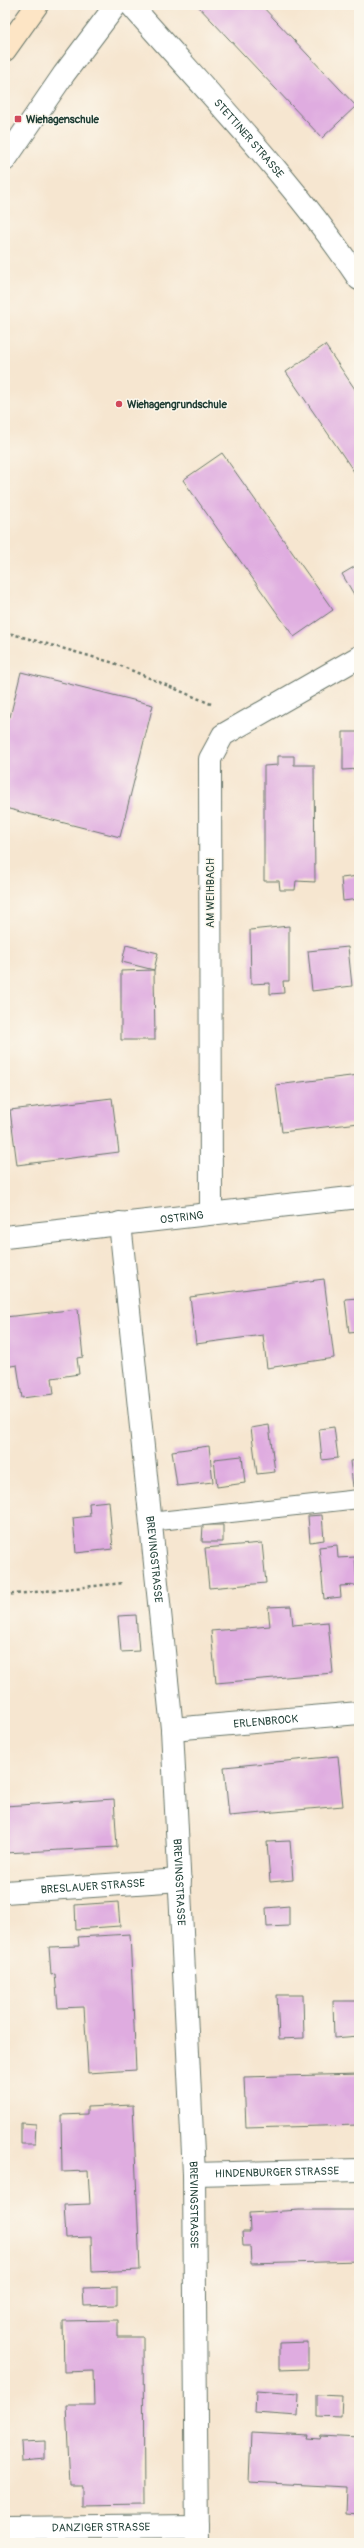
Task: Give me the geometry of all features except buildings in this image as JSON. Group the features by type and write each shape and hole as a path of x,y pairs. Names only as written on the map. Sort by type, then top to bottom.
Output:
{"main road":[{"path":"5,50 37,5"}],"street":[{"path":"5,160 64,74 116,5"},
{"name":"STETTINER STRASSE","path":"131,5 268,161 337,246 359,279"},
{"name":"AM WEIHBACH","path":"211,1212 210,759 223,735 359,657"},
{"name":"OSTRING","path":"5,1238 211,1212 359,1197"},
{"name":"BREVINGSTRASSE","path":"120,1223 129,1296 150,1522 172,1729 194,2174 197,2534"},
{"name":"ERLENBROCK","path":"172,1729 359,1713"},
{"name":"BRESLAUER STRASSE","path":"5,1892 180,1880"},
{"name":"HINDENBURGER STRASSE","path":"194,2174 359,2170"},
{"name":"DANZIGER STRASSE","path":"5,2528 197,2534"}],"lane":[{"path":"150,1522 359,1499"}],"path":[{"path":"5,632 114,663 248,720"},
{"path":"5,1595 156,1580"}],"place":[{"name":"Wiehagenschule","path":"18,119"},
{"name":"Wiehagengrundschule","path":"119,404"}]}
